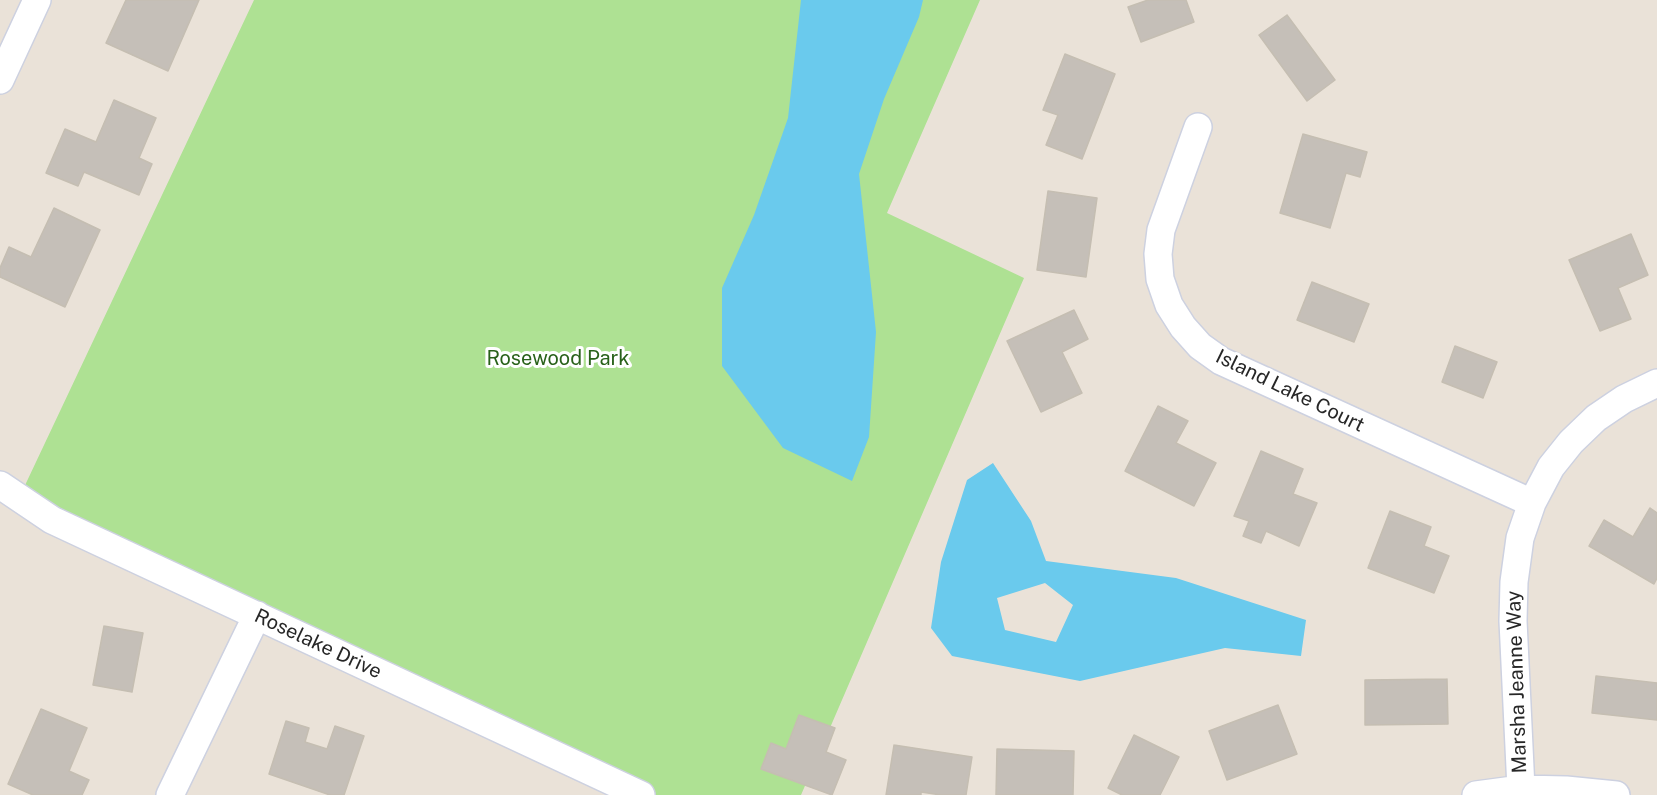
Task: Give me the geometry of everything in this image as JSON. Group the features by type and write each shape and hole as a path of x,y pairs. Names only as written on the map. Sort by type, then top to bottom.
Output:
{"street":[{"path":"0,80 37,0"},
{"name":"Island Lake Court","path":"1198,127 1161,230 1158,254 1160,279 1169,305 1183,327 1200,346 1221,361 1532,503"},
{"name":"Marsha Jeanne Way","path":"1521,789 1513,621 1514,582 1520,538 1532,503 1551,467 1571,442 1605,412 1624,399 1657,383"},
{"name":"Roselake Drive","path":"0,484 52,520 641,795"},
{"path":"170,795 257,615"},
{"path":"1476,795 1521,789 1566,790 1616,795"}],"green space":[{"name":"Rosewood Park","path":"254,0 980,0 887,213 1024,278 801,795 641,795 19,498"}],"water":[{"path":"801,0 923,0 919,17 884,99 859,174 876,332 869,437 852,481 783,448 722,366 722,288 754,215 788,118"},
{"path":"993,463 1031,521 1046,561 1176,578 1306,620 1301,656 1225,648 1080,681 952,656 931,628 941,562 967,480","holes":["1045,583 1073,605 1056,642 1005,630 997,598"]}],"building":[{"path":"126,0 199,0 168,71 106,43"},
{"path":"1148,0 1186,0 1194,22 1141,42 1128,7"},
{"path":"1287,15 1335,80 1307,101 1259,35"},
{"path":"1065,54 1115,74 1082,159 1046,145 1058,115 1043,110"},
{"path":"114,100 156,118 139,158 152,164 139,195 84,172 78,186 46,173 65,129 96,142"},
{"path":"1303,134 1367,152 1360,177 1346,173 1330,228 1280,213"},
{"path":"1048,191 1097,198 1086,277 1037,270"},
{"path":"54,208 100,230 65,307 0,277 0,268 9,247 31,257"},
{"path":"1631,234 1648,275 1618,288 1631,319 1600,331 1569,260"},
{"path":"1312,282 1369,304 1354,342 1297,320"},
{"path":"1074,310 1088,339 1062,352 1082,393 1041,412 1007,341"},
{"path":"1455,346 1497,362 1483,398 1442,382"},
{"path":"1158,406 1188,421 1176,443 1216,463 1194,506 1125,471"},
{"path":"1261,451 1303,469 1293,494 1317,503 1299,546 1266,531 1261,543 1243,536 1249,521 1234,516"},
{"path":"1650,508 1657,513 1657,578 1654,584 1589,546 1604,520 1633,537"},
{"path":"1390,511 1431,527 1424,546 1449,556 1434,593 1368,568"},
{"path":"104,626 143,633 132,692 93,685"},
{"path":"1596,676 1657,683 1657,720 1592,713"},
{"path":"1447,679 1448,724 1365,725 1365,680"},
{"path":"1278,705 1297,754 1227,780 1209,731"},
{"path":"41,709 87,728 69,771 89,780 82,795 33,795 8,784"},
{"path":"799,715 835,728 826,752 846,760 832,795 761,769 771,743 786,749"},
{"path":"286,721 309,728 305,742 327,749 335,726 364,736 344,795 330,795 269,774"},
{"path":"1134,735 1179,757 1160,795 1122,795 1108,788"},
{"path":"894,745 972,757 966,795 921,792 921,795 886,795"},
{"path":"997,749 1074,751 1073,795 996,795"}]}
